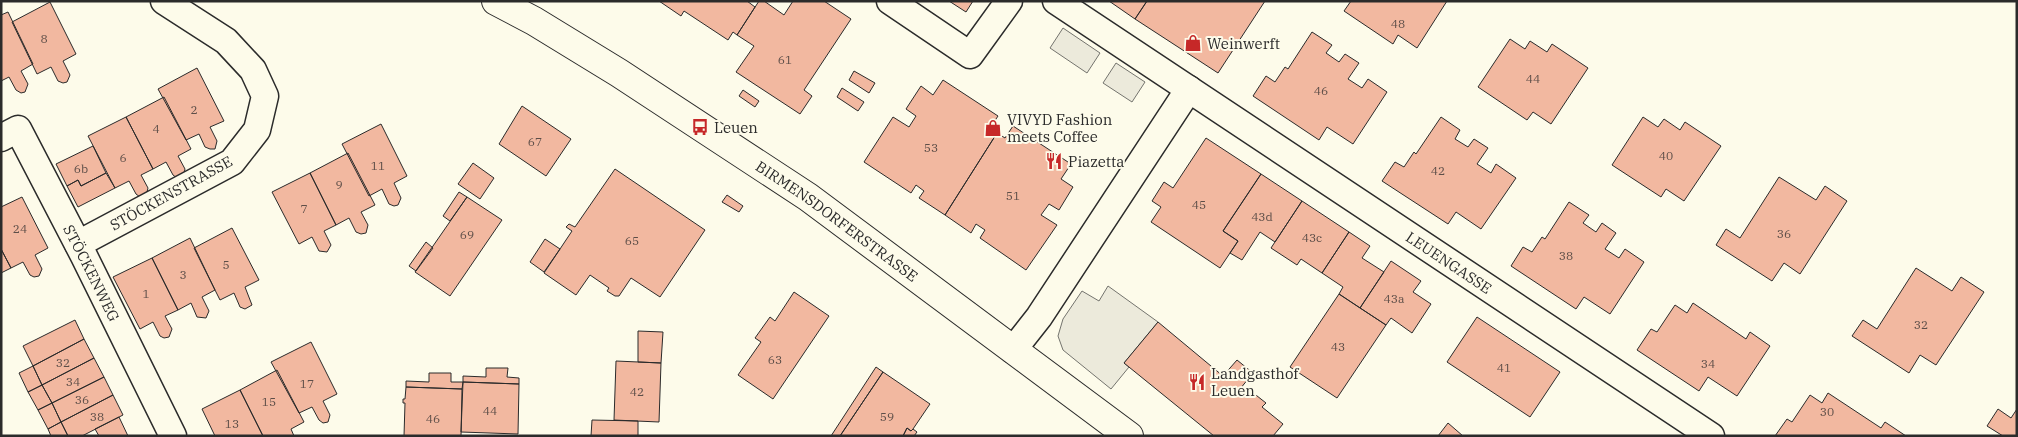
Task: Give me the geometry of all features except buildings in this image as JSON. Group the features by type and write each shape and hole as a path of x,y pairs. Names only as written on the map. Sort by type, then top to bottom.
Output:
{"main road":[{"name":"BIRMENSDORFERSTRASSE","path":"496,1 534,21 620,73 808,198 1129,436"}],"street":[{"name":"STÖCKENSTRASSE","path":"78,244 232,162 258,130 265,96 253,70 226,41 164,1"},
{"path":"890,1 970,55 1009,1"},
{"name":"LEUENGASSE","path":"1056,1 1711,436"},
{"path":"1013,350 1039,317 1189,89"},
{"name":"STÖCKENWEG","path":"1,138 18,129 78,244 173,436"}],"shaded area":[{"path":"1063,28 1100,53 1087,73 1050,48"},
{"path":"1116,63 1145,82 1132,102 1103,83"},
{"path":"1108,286 1158,322 1124,363 1129,367 1111,389 1063,350 1058,336 1063,319 1082,291 1099,301"}],"place":[{"name":"Weinwerft","path":"1193,43"},
{"name":"Leuen","path":"700,127"},
{"name":"VIVYD Fashion meets Coffee","path":"993,128"},
{"name":"Piazetta","path":"1054,161"},
{"name":"Landgasthof Leuen","path":"1197,382"}]}
